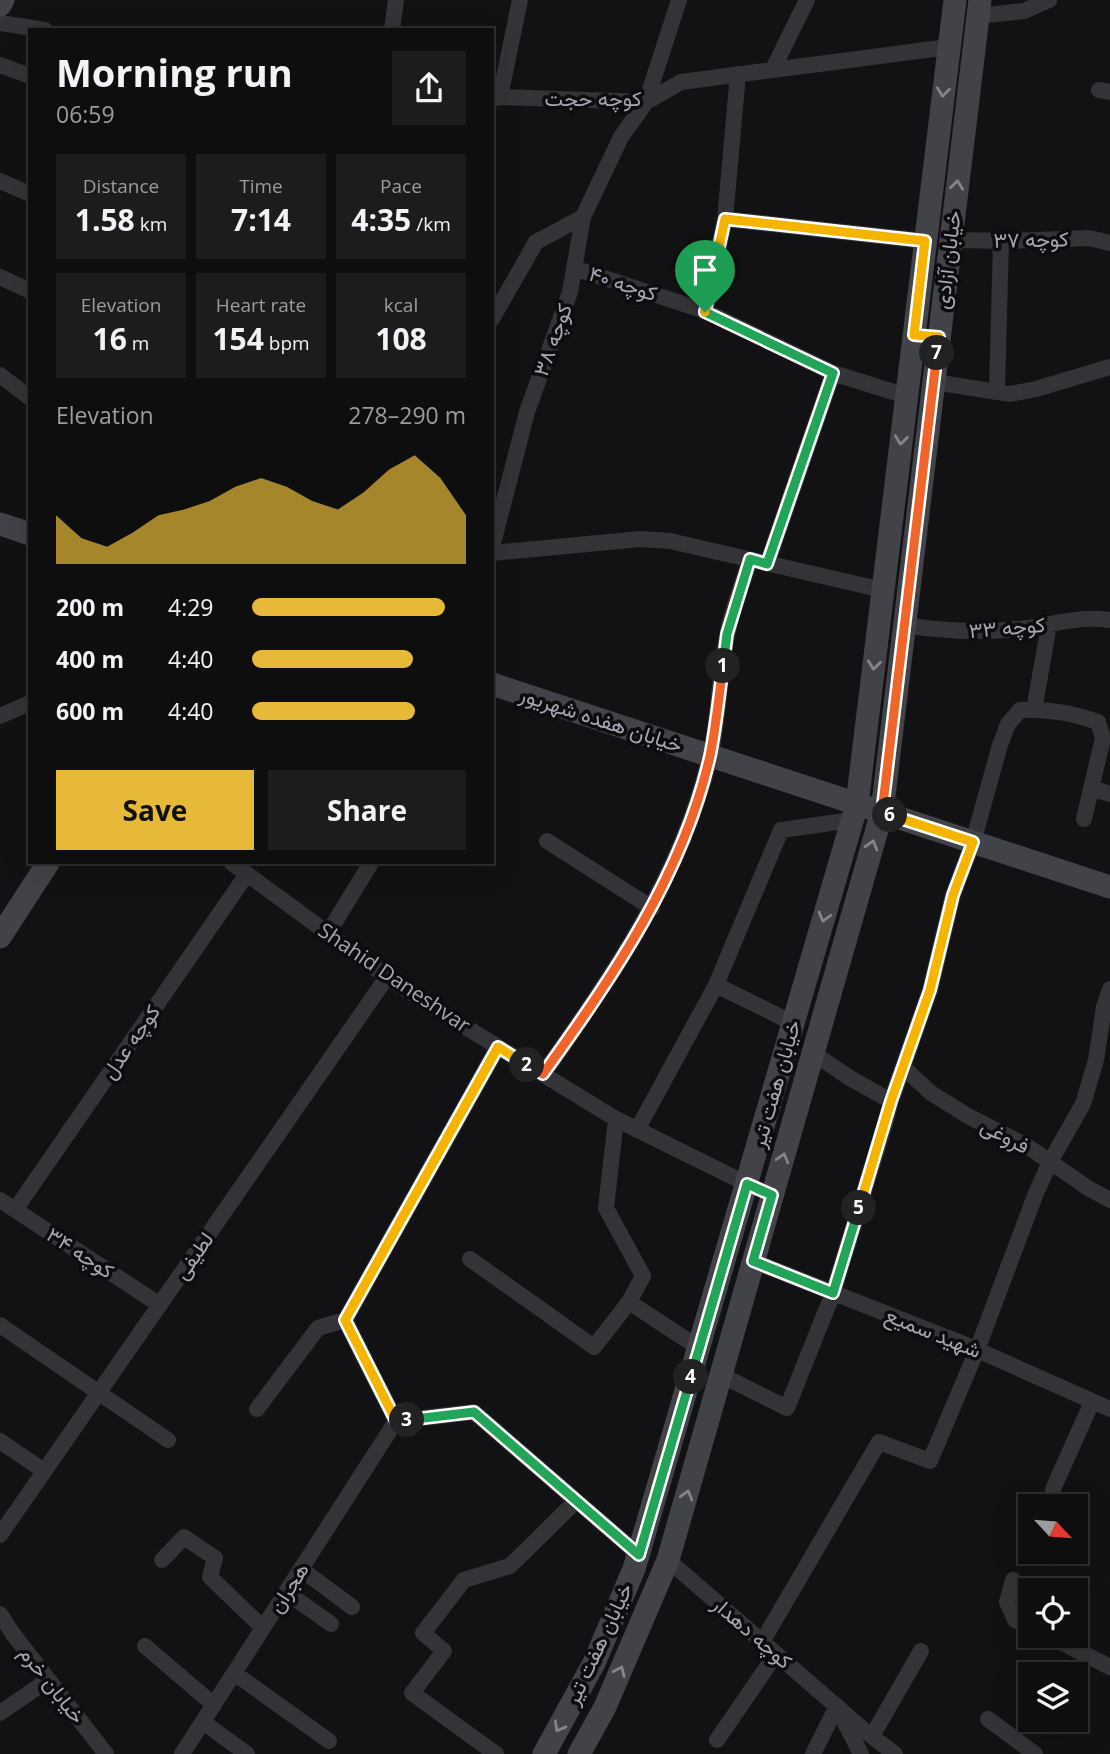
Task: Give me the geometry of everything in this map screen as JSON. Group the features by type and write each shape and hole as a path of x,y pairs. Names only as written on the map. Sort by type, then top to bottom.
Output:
{"street":[{"path":"0,5 3,0"},
{"path":"392,28 396,0"},
{"path":"496,98 520,0"},
{"path":"646,102 679,0"},
{"path":"773,69 807,0"},
{"path":"954,9 967,23 978,12 1024,11 1049,0"},
{"name":"خیابان آزادی","path":"855,812 954,9"},
{"name":"خیابان آزادی","path":"882,812 978,12"},
{"path":"0,23 32,28"},
{"path":"948,54 969,60 972,65"},
{"name":"کوچه حجت","path":"496,98 646,102 681,82 773,69 948,54"},
{"path":"0,65 28,75"},
{"path":"705,312 725,219 738,74"},
{"name":"کوچه ۳۸","path":"494,539 527,412 570,292 583,217 621,137 646,102"},
{"path":"0,181 28,193"},
{"path":"494,316 536,242 583,217"},
{"path":"725,219 925,241"},
{"name":"کوچه ۳۷","path":"951,240 1089,238 1110,243"},
{"path":"997,392 1001,241"},
{"name":"کوچه ۴۰","path":"574,268 705,312 833,373 906,396"},
{"path":"0,277 28,290"},
{"path":"914,335 939,337"},
{"path":"934,382 1010,394 1110,367"},
{"path":"767,564 833,373"},
{"path":"0,375 28,396"},
{"path":"0,524 28,533"},
{"path":"494,552 640,539 670,541 883,590"},
{"path":"543,1074 601,993 652,908 689,826 710,755 727,634 750,559"},
{"name":"کوچه ۳۳","path":"904,625 947,632 983,632 1049,625 1075,618 1110,620"},
{"path":"1034,710 1049,625"},
{"name":"خیابان هفده شهریور","path":"494,685 710,755 855,812 882,812 1110,887"},
{"path":"0,716 28,704"},
{"path":"721,1375 787,1409 833,1293 891,1101 930,990 953,895 973,842 987,787 1008,724 1020,710 1080,716 1098,722 1103,738 1084,819"},
{"path":"865,735 891,737"},
{"path":"1091,788 1110,794"},
{"path":"637,1130 716,985 781,830 855,812"},
{"name":"خیابان هفت تیر","path":"544,1754 594,1663 639,1555 855,812"},
{"name":"خیابان هفت تیر","path":"579,1754 605,1707 668,1560 882,812"},
{"path":"547,841 652,908"},
{"path":"0,937 47,864"},
{"name":"Shahid Daneshvar","path":"233,864 387,977 498,1047 615,1119 747,1184"},
{"path":"328,933 370,864"},
{"name":"کوچه عدل","path":"15,1210 247,874"},
{"path":"834,883 859,891"},
{"name":"لطیفی","path":"0,1535 387,977"},
{"path":"716,985 793,1023"},
{"path":"762,1642 879,1442 930,1461 976,1350 1014,1246 1050,1162 1083,1104 1096,1060 1104,1007 1110,989"},
{"path":"257,1409 318,1328 345,1320 498,1047"},
{"path":"813,1053 891,1101"},
{"name":"فروغی","path":"904,1068 931,1093 1110,1200"},
{"path":"470,1259 594,1347 629,1302 643,1276 606,1208 615,1119"},
{"path":"747,1184 772,1195"},
{"name":"کوچه ۳۴","path":"0,1200 160,1305"},
{"name":"شهید سمیع","path":"753,1261 976,1350 1110,1409"},
{"path":"629,1302 699,1348"},
{"path":"345,1320 396,1421 474,1412 639,1555"},
{"path":"0,1325 168,1440"},
{"path":"1053,1489 1093,1402"},
{"name":"هجران","path":"182,1754 396,1421"},
{"path":"0,1441 44,1471"},
{"path":"496,1754 412,1693 444,1651 423,1633 464,1580 510,1566 576,1500"},
{"path":"162,1559 184,1537 215,1558 210,1577 264,1628"},
{"name":"کوچه دهدار","path":"668,1560 895,1754"},
{"path":"301,1569 352,1607"},
{"path":"1013,1580 1007,1602 1018,1622"},
{"path":"286,1592 331,1624"},
{"name":"خیابان خرم","path":"0,1614 106,1754"},
{"path":"145,1646 214,1705"},
{"path":"1072,1648 1110,1667"},
{"path":"872,1737 921,1651"},
{"path":"717,1740 776,1654"},
{"path":"234,1673 329,1741"},
{"path":"0,1713 48,1680"},
{"path":"813,1754 837,1706"},
{"name":"کوچه دهدار","path":"837,1706 861,1754"},
{"path":"988,1719 1035,1754"},
{"path":"203,1722 247,1754"}],"route":[{"path":"725,219 925,241 914,335 939,337 882,812 973,842 953,895 930,990 891,1101 833,1293 753,1261 772,1195 747,1184 639,1555 474,1412 396,1421 345,1320 498,1047 543,1074 601,993 652,908 689,826 710,755 727,634 750,559 767,564 833,373 705,312 725,219"}]}
